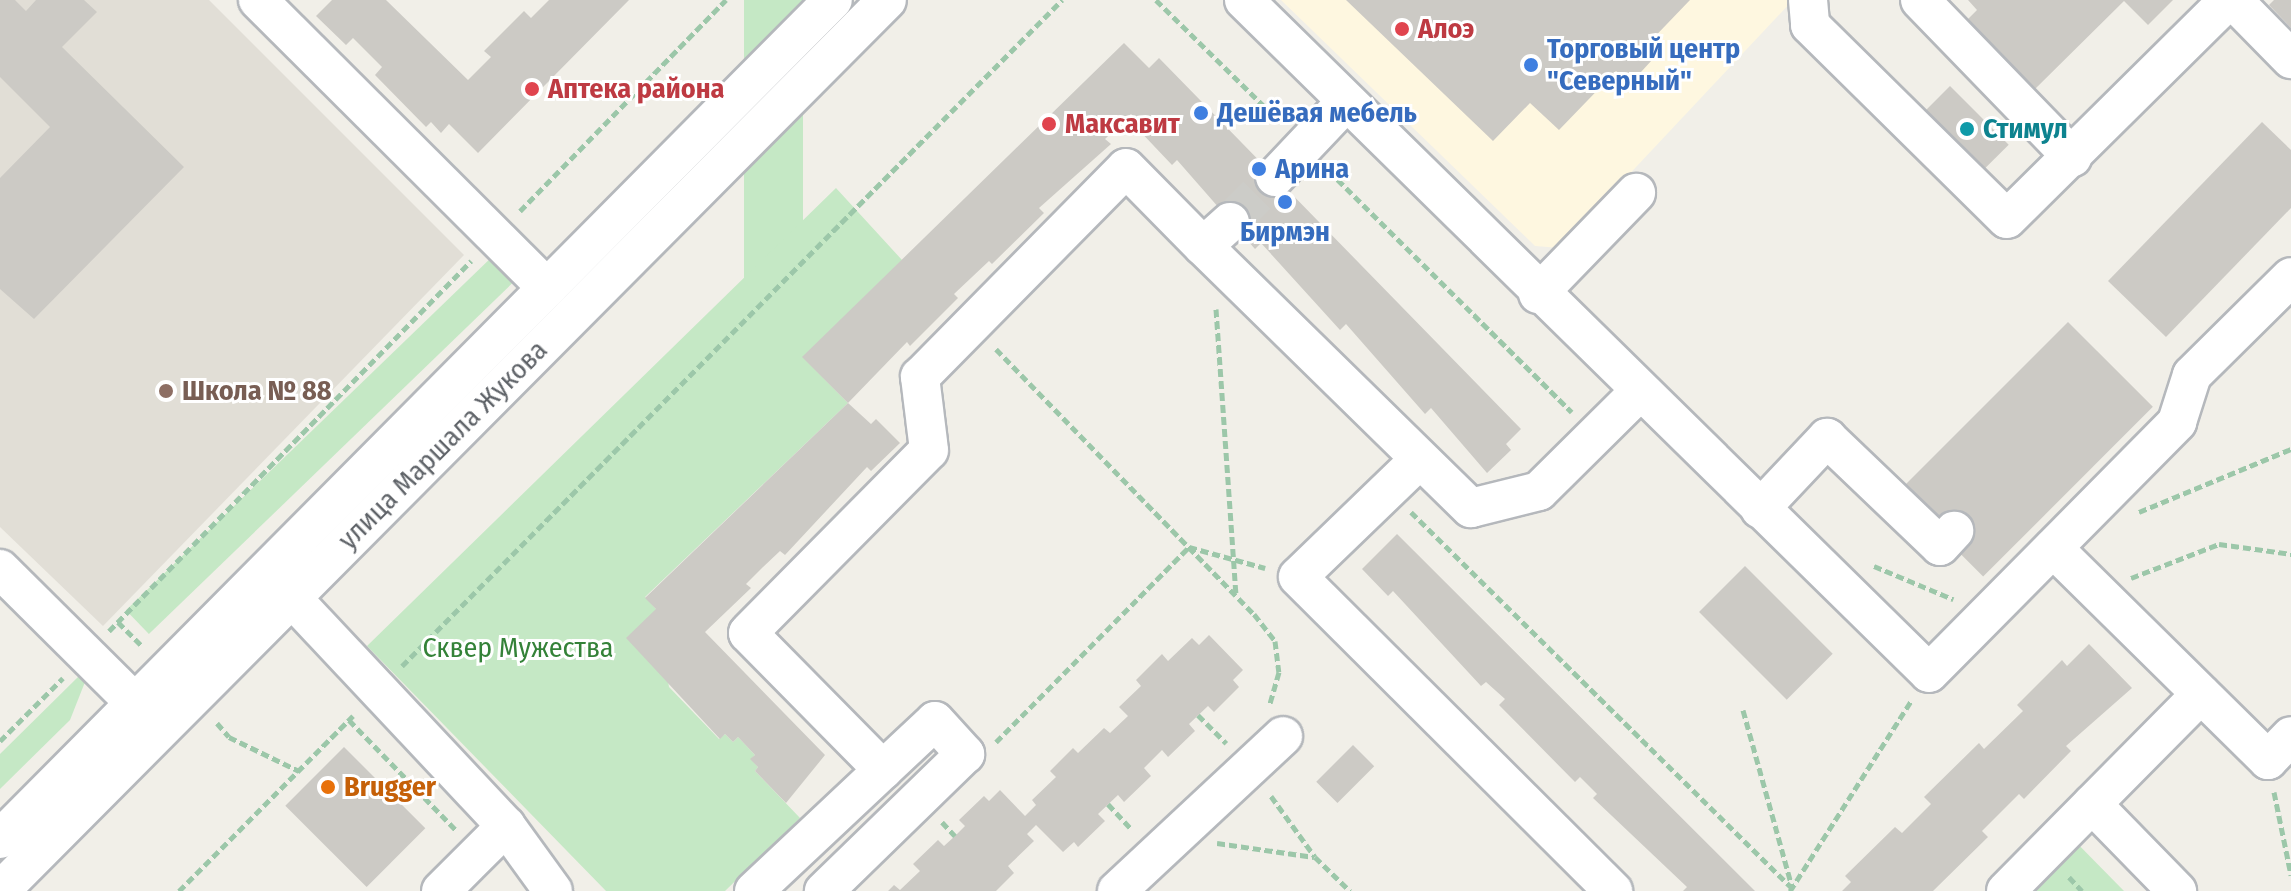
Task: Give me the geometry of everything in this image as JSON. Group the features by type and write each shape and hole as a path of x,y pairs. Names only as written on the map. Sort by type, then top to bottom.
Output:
{"street":[{"path":"258,0 547,288"},
{"name":"улица Маршала Жукова","path":"0,891 547,288 833,0"},
{"name":"улица Маршала Жукова","path":"0,839 135,703 279,584 887,0"},
{"path":"1244,0 1538,294 1929,673 2177,422 2192,375 2291,277"},
{"path":"1808,0 1810,25 2007,219 2230,0 2291,59"},
{"path":"1920,0 2072,157"},
{"path":"1275,177 1346,102"},
{"path":"883,770 748,633 929,450 920,377 1126,168 1216,234 1419,460 1471,508 1539,491 1639,392"},
{"path":"1538,294 1636,193"},
{"path":"1760,509 1827,438 1940,546 1954,531"},
{"path":"1419,460 1298,577 1613,891"},
{"path":"2053,548 2201,694 2279,748"},
{"path":"0,569 135,703"},
{"path":"279,584 506,826 553,891"},
{"path":"2006,891 2201,694"},
{"path":"754,891 935,721 965,754 824,891"},
{"path":"1123,889 1250,768 1275,725"},
{"path":"2092,804 2177,891"},
{"path":"441,891 506,826"}],"path":[{"path":"0,741 726,0"},
{"path":"179,891 1062,0"},
{"path":"1156,0 1596,435"},
{"path":"1215,307 1227,413 1237,595"},
{"path":"972,325 1237,595 1275,641 1279,672 1275,725"},
{"path":"2123,519 2291,449"},
{"path":"1389,490 1791,889"},
{"path":"2097,592 2219,544 2291,554"},
{"path":"1189,547 1298,577"},
{"path":"965,754 997,742 1189,547"},
{"path":"1863,562 1989,614"},
{"path":"1791,889 1929,673"},
{"path":"1743,710 1791,889"},
{"path":"349,720 479,853"},
{"path":"2279,748 2291,875"},
{"path":"1250,768 1315,857 1350,891"},
{"path":"1175,837 1315,857"}],"shaded area":[{"name":"Школа № 88","path":"0,0 209,0 464,255 103,626 0,527"},
{"path":"1281,0 1793,0 1560,248 1535,246"}],"green space":[{"path":"744,0 803,0 803,328 744,328"},
{"name":"Сквер Мужества","path":"836,188 902,260 803,357 848,403 645,597 656,609 669,687 719,739 725,734 733,742 738,737 755,755 751,759 758,767 755,771 800,818 725,891 606,891 367,646"},
{"path":"495,254 518,278 149,634 126,610"},
{"path":"79,676 85,682 70,720 0,789 0,754"},
{"path":"2065,831 2124,891 2006,891"}],"building":[{"path":"0,0 15,0 26,11 36,0 84,0 97,12 62,47 184,167 34,319 0,289 0,178 50,127 0,77"},
{"path":"332,0 386,0 468,80 491,57 484,51 524,11 531,18 549,0 629,0 478,153 449,124 441,133 431,122 426,127 375,75 382,67 353,38 346,45 316,16"},
{"name":"Торговый центр \"Северный\"","path":"1346,0 1690,0 1642,50 1652,60 1630,84 1616,71 1559,130 1530,103 1493,141"},
{"path":"1968,0 2173,0 2148,25 2124,1 2035,89 1967,20 1977,10"},
{"path":"2274,0 2291,0 2291,28 2269,5"},
{"path":"1124,43 1149,68 1159,58 1521,429 1506,444 1511,450 1487,473 1431,408 1425,414 1346,324 1340,330 1261,243 1255,249 1177,160 1172,165 1135,126 1139,123 1131,114 1105,139 1111,144 1039,208 1044,213 992,264 989,261 954,294 958,298 910,346 907,342 848,403 802,357"},
{"name":"Стимул","path":"1950,86 2009,145 1983,171 1924,112"},
{"path":"2262,122 2291,150 2291,208 2166,337 2108,281"},
{"path":"2068,322 2153,407 1983,577 1898,492"},
{"path":"848,403 871,424 876,419 900,443 871,471 867,467 785,555 780,551 762,568 746,584 751,588 705,632 825,755 786,803 755,771 758,767 750,759 755,755 738,737 733,742 725,734 720,739 626,638 656,609 645,598"},
{"path":"1397,534 1755,891 1683,891 1687,887 1593,798 1597,794 1580,777 1575,782 1499,705 1505,699 1486,682 1481,686 1393,591 1388,596 1362,569"},
{"path":"1745,566 1833,654 1787,700 1699,612"},
{"path":"1209,635 1243,670 1233,680 1239,687 1214,712 1208,706 1189,724 1195,731 1168,757 1162,750 1144,768 1151,776 1124,802 1118,795 1098,814 1105,821 1078,847 1074,842 1063,852 1036,825 1027,834 1034,841 1008,866 1014,873 996,891 888,891 894,885 900,890 920,871 913,864 938,840 944,846 955,836 965,826 959,820 984,796 989,801 1000,790 1025,816 1036,805 1032,800 1056,777 1050,771 1073,748 1078,753 1104,728 1110,733 1128,716 1119,707 1141,686 1136,680 1162,654 1168,661 1192,638 1199,645"},
{"path":"2089,644 2132,688 2066,746 2071,751 2024,799 2019,794 1982,831 1988,837 1933,891 1842,891 1851,882 1845,876 1895,827 1902,833 1931,804 1924,797 1979,743 1984,749 2023,711 2017,705 2062,660 2067,666"},
{"path":"1353,745 1374,766 1337,803 1316,782"},
{"path":"344,747 425,828 367,887 285,806"}],"tunnel":[{"path":"1230,222 1275,177"}],"place":[{"name":"Алоэ","path":"1402,29"},
{"name":"Торговый центр \"Северный\"","path":"1531,65"},
{"name":"Аптека района","path":"532,89"},
{"name":"Дешёвая мебель","path":"1201,113"},
{"name":"Максавит","path":"1049,124"},
{"name":"Стимул","path":"1967,129"},
{"name":"Арина","path":"1259,169"},
{"name":"Бирмэн","path":"1285,202"},
{"name":"Школа № 88","path":"166,391"},
{"name":"Brugger","path":"328,787"}]}
